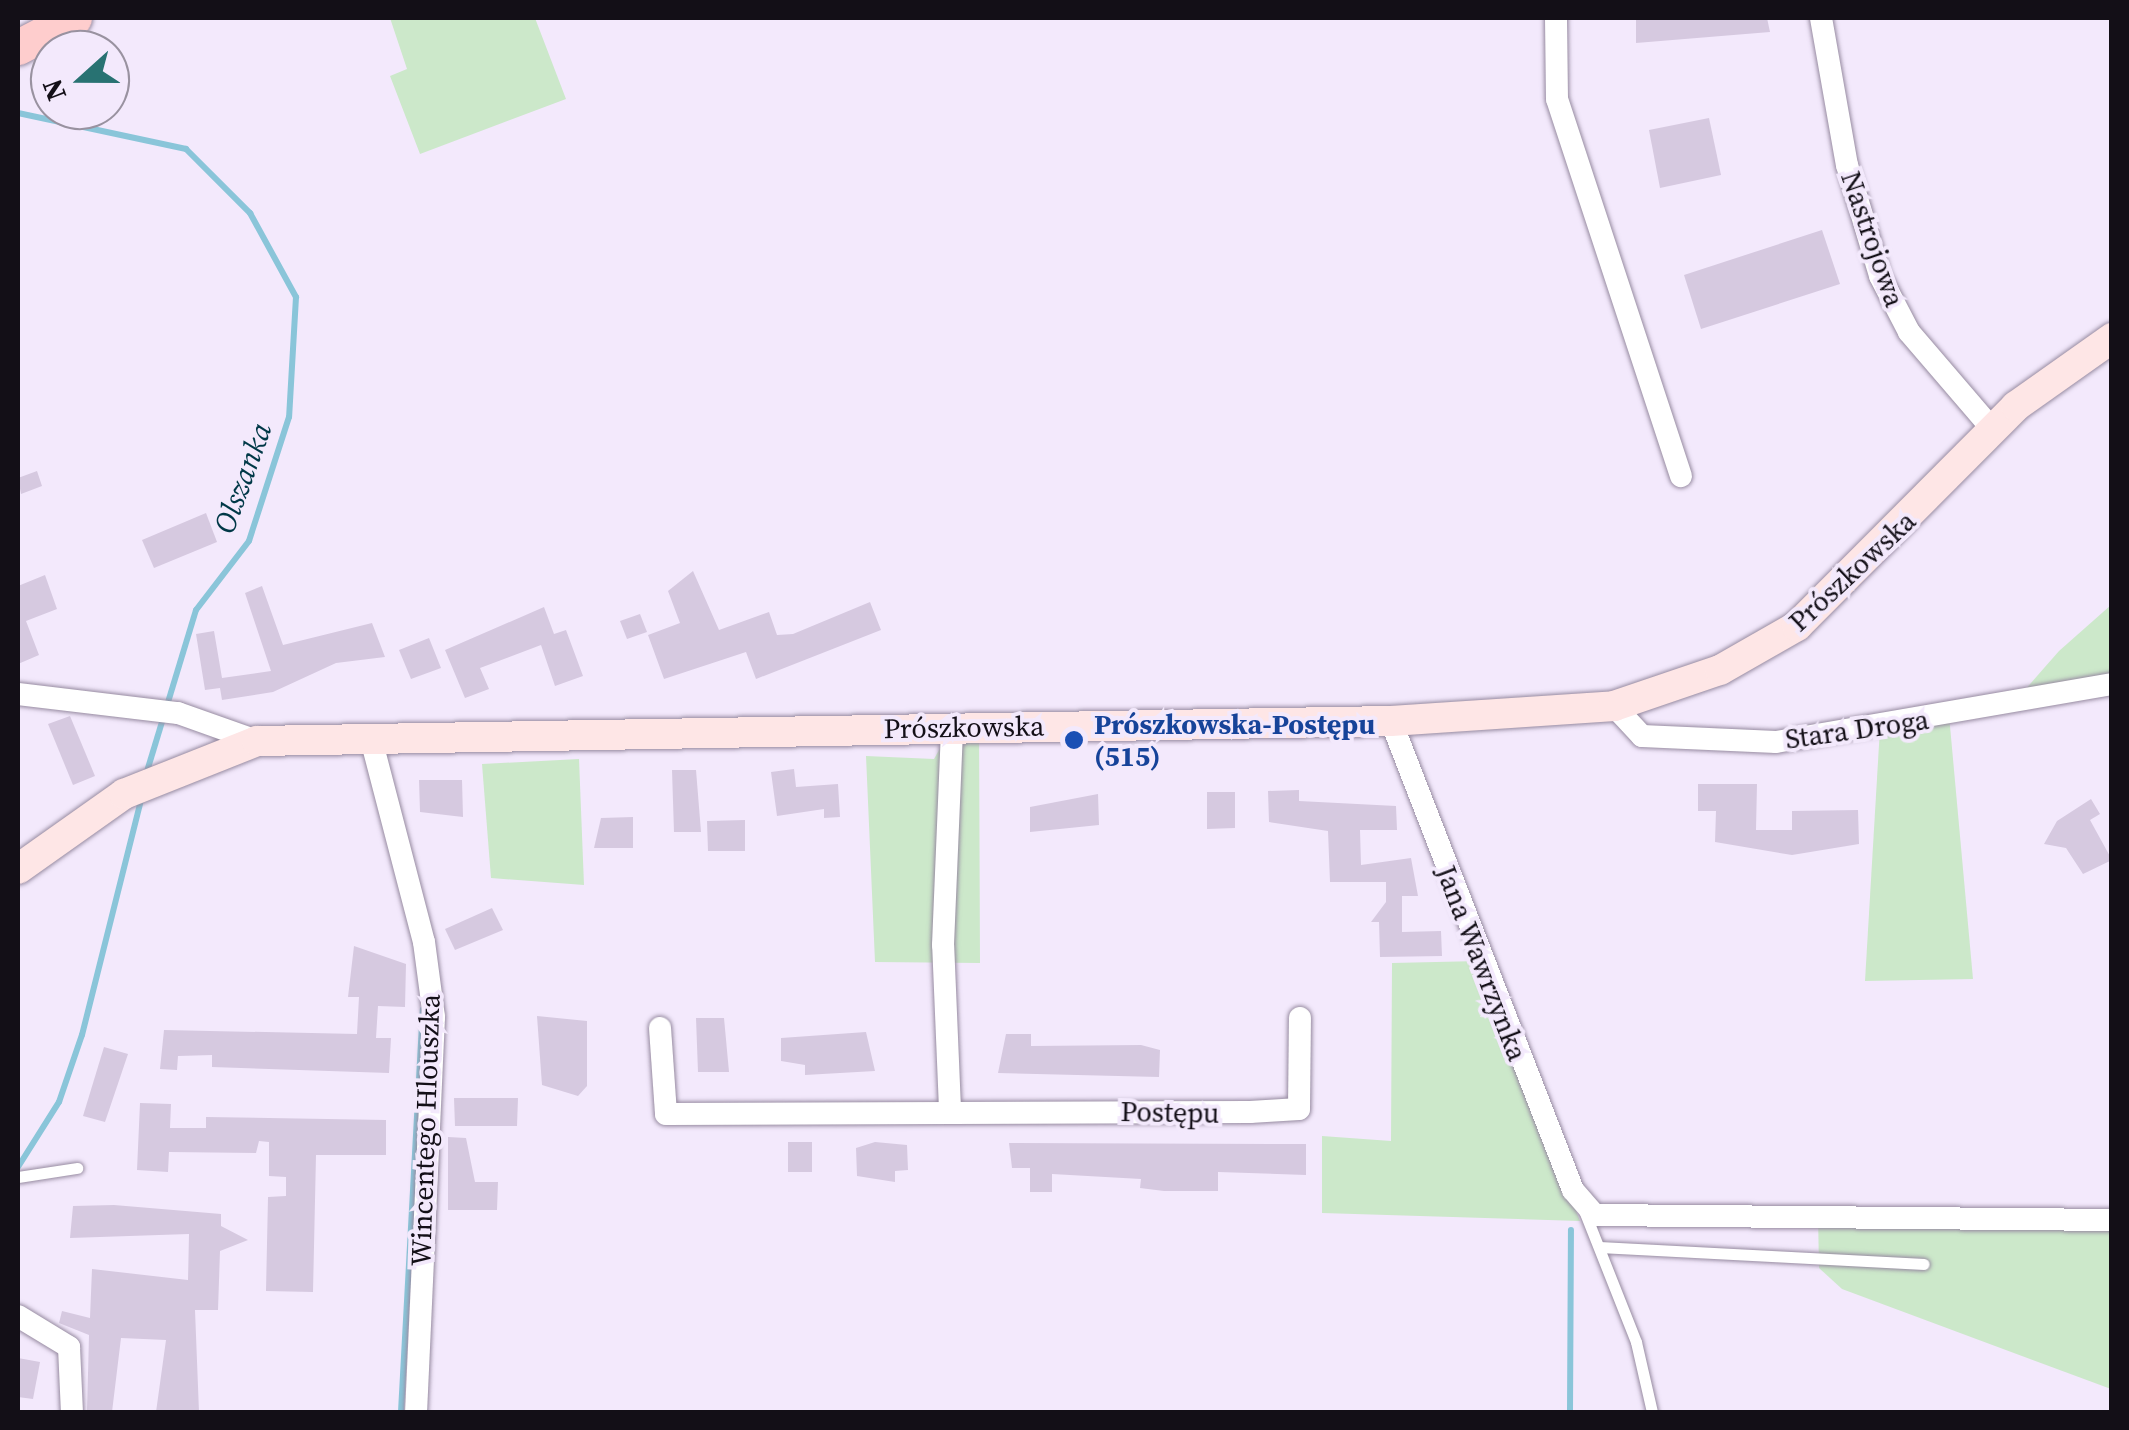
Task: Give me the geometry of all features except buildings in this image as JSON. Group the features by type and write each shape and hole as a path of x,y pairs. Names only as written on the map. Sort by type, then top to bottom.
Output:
{"main road":[{"path":"20,41 74,18"},
{"name":"Prószkowska","path":"18,869 151,781 257,741 370,735 1391,721 1614,706 1720,670 1796,626 1992,429 2112,338"}],"street":[{"path":"1556,18 1558,99 1681,476"},
{"name":"Nastrojowa","path":"1821,18 1847,166 1880,276 1909,332 1992,429"},
{"name":"Stara Droga","path":"1614,706 1642,736 1776,742 2112,684"},
{"path":"18,694 178,712 257,741"},
{"name":"Jana Wawrzynka","path":"1391,721 1580,1202"},
{"path":"950,1109 943,945 952,728"},
{"name":"Wincentego Hlouszka","path":"370,735 424,942 434,1017 416,1412"},
{"name":"Postępu","path":"660,1028 666,1114 950,1109 1299,1110 1300,1018"},
{"path":"1580,1202 1595,1215 2112,1220"},
{"path":"18,1316 69,1347 77,1370 72,1412"}],"lane":[{"path":"23,1176 77,1168"},
{"path":"1580,1202 1600,1247 1652,1412"},
{"path":"1600,1247 1924,1264"}],"green space":[{"path":"390,18 535,18 566,99 420,154 390,76 407,69"},
{"path":"2111,605 2111,684 2010,707 2059,651"},
{"path":"1949,715 1973,979 1865,981 1880,728"},
{"path":"952,727 979,727 980,963 875,962 866,756 934,759"},
{"path":"579,759 584,885 491,878 482,764"},
{"path":"1480,961 1580,1221 1322,1213 1322,1136 1391,1141 1392,963"},
{"path":"1818,1215 2111,1220 2111,1389 1842,1289 1819,1268"}],"waterway":[{"name":"Olszanka","path":"18,113 186,149 250,213 296,297 289,417 249,541 196,610 146,775"},
{"name":"Olszanka","path":"18,1167 59,1102 82,1035 142,797"},
{"path":"401,1412 423,1010"},
{"path":"1570,1412 1571,1230"}],"place":[{"name":"Prószkowska-Postępu (515)","path":"1074,740"}]}
